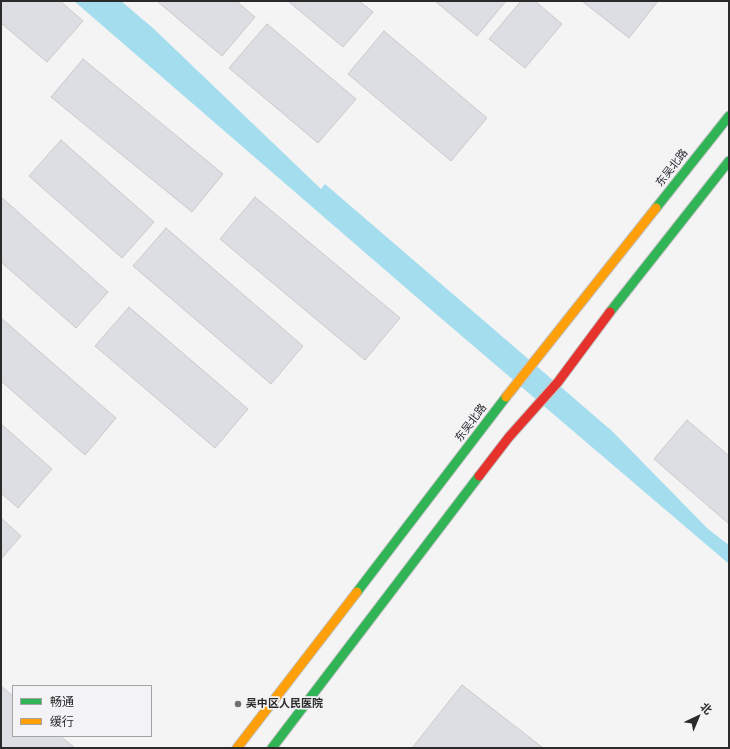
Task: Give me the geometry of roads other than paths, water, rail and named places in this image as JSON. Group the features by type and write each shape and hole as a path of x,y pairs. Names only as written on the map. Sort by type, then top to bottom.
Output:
{"main road":[{"name":"东吴北路","path":"237,748 513,388 729,116"},
{"path":"272,748 509,437 558,382 625,292 729,161"}],"water":[{"path":"74,1 121,1 154,29 321,189 325,184 612,431 708,529 729,545 729,564 443,320"}],"place":[{"name":"吴中区人民医院","path":"238,704"}]}
